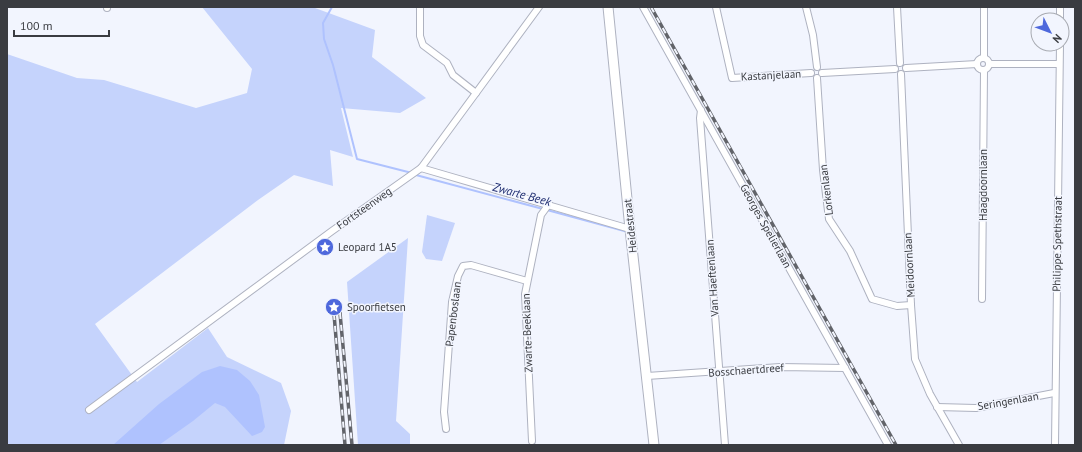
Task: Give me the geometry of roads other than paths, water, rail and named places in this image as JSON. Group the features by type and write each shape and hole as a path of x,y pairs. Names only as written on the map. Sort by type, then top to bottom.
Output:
{"street":[{"path":"420,7 420,36 423,44 447,63 453,75 476,93"},
{"name":"Fortsteenweg","path":"89,410 420,168 539,7"},
{"name":"Heidestraat","path":"608,7 630,229 654,445"},
{"name":"Georges Spelierlaan","path":"643,7 888,445"},
{"name":"Kastanjelaan","path":"716,7 732,78 811,73"},
{"path":"806,7 813,35 817,67 821,69 822,73"},
{"path":"895,69 900,63 897,7"},
{"path":"984,7 984,58"},
{"name":"Philippe Spethstraat","path":"1055,445 1054,393 1060,52"},
{"path":"906,68 977,64 979,60 984,58"},
{"path":"984,58 988,60 990,64"},
{"path":"900,63 904,64 906,68"},
{"path":"977,64 979,69 984,71 988,69 990,64"},
{"path":"990,64 1059,64"},
{"path":"817,67 812,69 812,77 821,77 822,73"},
{"path":"895,69 896,72 901,74 905,72 906,68"},
{"path":"822,73 895,69"},
{"name":"Haagdoornlaan","path":"982,299 984,71"},
{"name":"Meidoornlaan","path":"901,74 911,305 915,359 937,407 959,445"},
{"name":"Lorkenlaan","path":"817,78 823,170 829,219 850,251 872,299 897,306 911,305"},
{"name":"Van Haeftenlaan","path":"701,110 700,118 725,445"},
{"path":"420,168 549,204 630,229"},
{"name":"Zwarte-Beeklaan","path":"532,441 525,294 541,216 549,204"},
{"name":"Papenboslaan","path":"446,429 444,412 452,302 460,271 463,266 471,265 527,281"},
{"name":"Bosschaertdreef","path":"647,376 780,367 845,368"},
{"name":"Seringenlaan","path":"937,407 976,408 1054,393"}],"waterway":[{"name":"Zwarte Beek","path":"332,7 323,23 324,39 333,65 357,159 412,173"},
{"name":"Zwarte Beek","path":"416,175 543,209"},
{"name":"Zwarte Beek","path":"547,210 628,232"}],"railway":[{"path":"651,7 896,445"},
{"path":"340,313 352,445"},
{"path":"334,314 345,445"}],"place":[{"name":"Leopard 1A5","path":"325,247"},
{"name":"Spoorfietsen","path":"334,307"}]}
